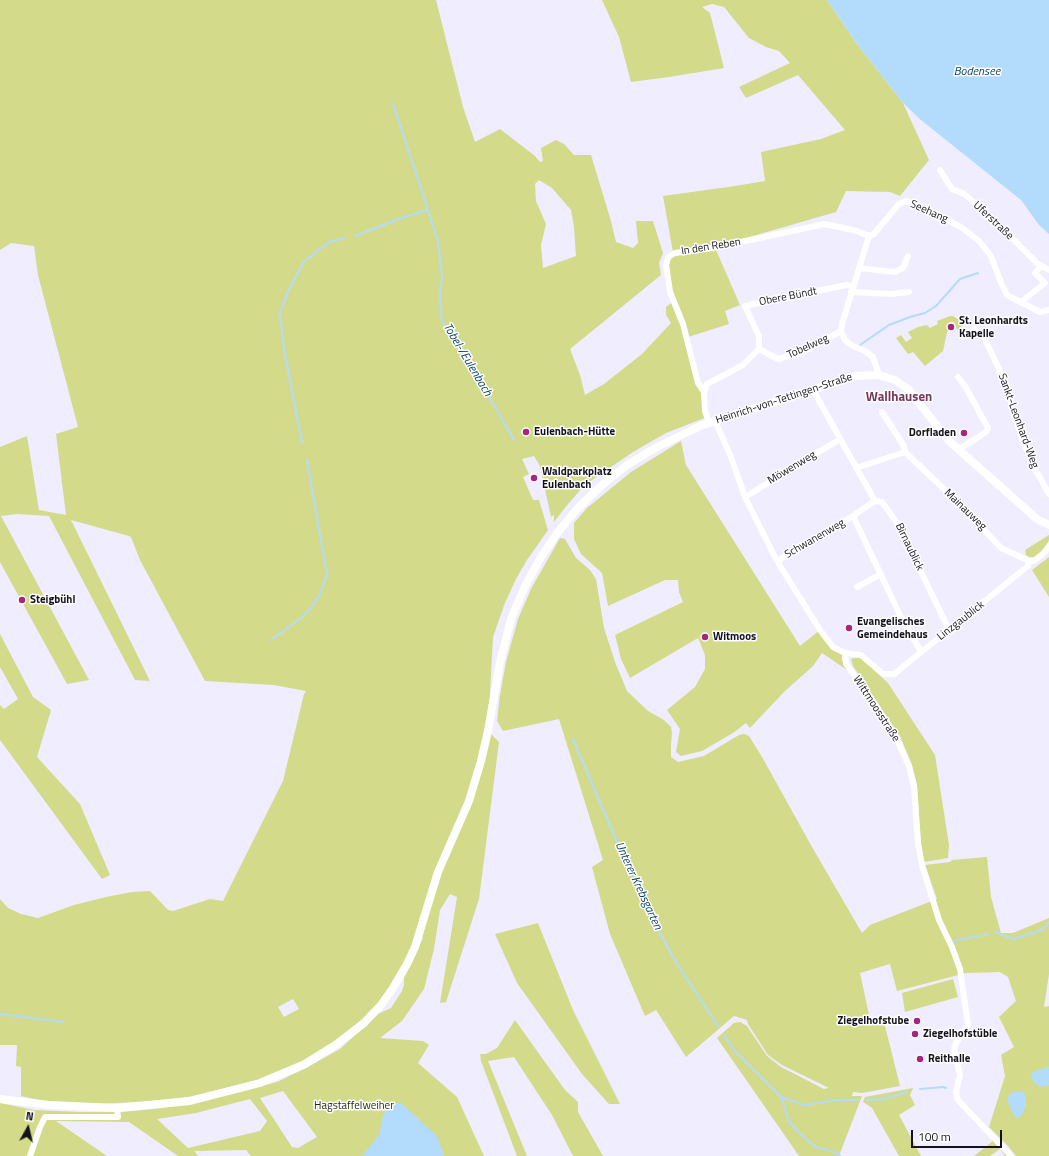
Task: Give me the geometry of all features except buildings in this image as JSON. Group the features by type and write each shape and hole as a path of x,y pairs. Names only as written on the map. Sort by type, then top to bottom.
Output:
{"main road":[{"name":"Heinrich-von-Tettingen-Straße","path":"0,1099 55,1106 117,1108 190,1101 260,1083 305,1064 336,1044 364,1023 393,988 415,947 438,872 469,801 488,731 500,662 511,619 530,577 541,556 577,509 601,486 627,465 654,448 700,426 712,422 856,376 878,375 894,380 908,389 949,441 958,450 1037,519 1049,525"}],"street":[{"name":"Uferstraße","path":"940,170 952,189 964,194 985,211 1037,263 1049,270"},
{"name":"Seehang","path":"842,331 843,316 869,236 874,234 899,204 906,201 930,211 961,227 979,241 991,256 1002,285 1008,295 1040,312 1049,310"},
{"name":"In den Reben","path":"704,392 698,383 683,324 670,292 666,265 668,257 675,253 717,247 824,224 857,231 869,236"},
{"path":"859,268 895,272 903,268 908,256"},
{"path":"1021,302 1045,283 1035,273 1041,266"},
{"name":"Obere Bündt","path":"759,349 759,336 745,306 846,285 852,289"},
{"path":"852,289 891,294 909,292"},
{"name":"Sankt-Leonhard-Weg","path":"974,329 984,338 1007,386 1014,415 1023,442 1034,469 1049,494"},
{"path":"842,331 845,340 873,357 878,375"},
{"name":"Tobelweg","path":"759,349 778,359 803,352 842,331"},
{"path":"759,349 743,365 707,384 704,392 705,412 712,422 730,457 745,497 777,561 820,630 834,647 845,653"},
{"path":"958,377 965,386 988,428 986,432 958,450"},
{"name":"Birnaublick","path":"813,390 875,501 882,502 903,531 949,630"},
{"name":"Mainauweg","path":"882,412 904,446 905,452 969,512 1002,548 1029,561"},
{"name":"Möwenweg","path":"745,497 840,439"},
{"path":"856,468 905,452"},
{"name":"Schwanenweg","path":"777,561 853,516 875,501"},
{"name":"Schwanenweg","path":"853,516 900,615 921,652"},
{"name":"Linzgaublick","path":"845,653 861,655 883,674 894,674 990,598 1028,566 1029,561 1034,561 1043,554 1049,546"},
{"path":"857,587 881,574"},
{"name":"Wittmoosstraße","path":"845,653 846,664 875,704 896,737 908,766 914,786 918,843 922,865 939,920 960,968 968,1025 956,1043 954,1049 960,1075 956,1091 957,1099 1011,1156"},
{"path":"30,1156 45,1117 118,1117 117,1108"}],"green space":[{"path":"0,0 436,0 463,107 475,142 500,129 535,156 540,162 543,161 541,148 556,140 564,144 574,155 591,155 616,242 633,248 638,243 636,221 653,221 663,253 659,263 661,275 570,349 580,375 585,395 604,384 642,354 671,323 666,315 666,307 674,301 704,392 707,417 666,433 611,467 585,485 554,522 554,515 551,517 540,466 534,456 522,459 529,474 523,477 533,500 539,500 548,530 516,579 505,603 493,637 488,731 499,742 479,899 446,1002 440,1003 457,897 450,894 440,910 434,949 424,989 402,1021 380,1038 423,1041 429,1045 418,1063 457,1097 484,1156 251,1156 246,1150 194,1151 198,1156 178,1156 129,1122 56,1121 107,1156 0,1156 0,1103 34,1110 80,1112 122,1112 154,1109 190,1104 277,1082 306,1068 340,1049 378,1014 391,1008 402,991 404,978 423,938 418,931 405,963 379,1003 361,1021 342,1037 303,1061 258,1080 188,1097 153,1101 99,1104 43,1101 21,1096 21,1067 16,1066 17,1045 0,1045 0,899 8,908 21,914 38,918 74,905 132,892 150,891 168,910 173,911 210,899 223,901 283,781 306,691 274,685 205,681 140,560 131,537 71,520 150,681 135,680 49,516 17,514 1,516 89,680 67,684 0,562 0,447 27,436 39,510 66,515 56,434 78,427 38,275 34,246 11,243 0,250","holes":["539,180 552,188 571,210 574,227 576,256 543,268 541,245 546,224 536,201 535,184","293,999 299,1009 284,1017 278,1007","283,1091 317,1137 298,1148 292,1147 260,1098","250,1099 267,1121 260,1131 188,1148 157,1119 196,1113"]},
{"path":"602,0 827,0 857,44 903,103 929,160 900,196 890,192 846,191 836,212 739,240 673,252 663,196 765,181 761,152 821,139 845,130 798,75 746,98 739,87 790,63 779,51 766,47 749,38 724,7 712,4 702,7 710,13 724,68 631,82 619,37"},
{"path":"716,250 740,305 725,311 729,324 688,337 672,288 669,266 670,261 673,256"},
{"path":"953,316 965,324 957,330 954,322 947,324 949,330 947,332 943,351 925,366 913,352 908,354 896,338 901,335 906,342 912,338 908,332 918,327 927,325 930,328 938,324 937,321"},
{"path":"681,441 686,465 800,646 820,630 843,654 842,660 847,670 822,653 813,666 784,692 750,728 746,723 733,733 702,751 681,756 676,752 680,729 667,710 695,687 705,669 705,655 698,638 630,678 621,659 615,635 683,602 679,592 678,580 665,580 608,606 602,573 581,554 574,539 574,523 587,508 631,472"},
{"path":"1049,535 1049,540 1045,548 1034,557 1029,557 1026,555 1025,550"},
{"path":"560,538 565,539 576,558 590,570 596,579 604,628 615,662 627,691 648,711 664,720 671,727 671,757 678,762 704,756 739,735 744,734 749,736 862,933 870,925 937,899 925,865 950,862 952,860 987,857 991,897 1001,933 1013,933 1049,918 1049,974 1044,1007 1049,1006 1049,1156 1016,1156 989,1127 1005,1076 1001,1055 1014,1047 999,1017 1016,1001 1008,977 1000,972 966,973 897,991 890,964 860,973 871,1024 884,1022 900,1086 862,1093 853,1092 852,1096 862,1096 839,1156 799,1156 717,1038 734,1023 740,1022 747,1026 767,1056 781,1067 824,1089 829,1088 782,1065 768,1055 748,1024 747,1020 734,1016 686,1057 656,1010 645,1016 610,934 592,867 603,860 559,719 503,731 497,721 506,662 518,619 532,587"},
{"path":"1049,557 1049,597 1032,570"},
{"path":"0,634 33,697 51,710 37,757 80,804 110,875 102,879 0,740 0,705 4,709 18,699 0,667"},
{"path":"860,657 888,683 935,755 949,845 948,858 924,862 921,844 917,785 912,765 900,736 853,666 851,659"},
{"path":"538,923 573,1010 620,1104 609,1104 582,1074 517,983 495,934"},
{"path":"953,979 958,997 905,1012 902,993"},
{"path":"515,1020 565,1090 578,1102 578,1112 603,1156 573,1156 552,1115 514,1057 488,1061 527,1156 517,1156 481,1061 480,1054 486,1054 497,1048"},
{"path":"913,1088 910,1095 915,1105 899,1115 921,1156 899,1156 872,1108 863,1102 865,1097"},
{"path":"987,1134 1009,1156 1005,1156 1000,1149 990,1156 974,1156 993,1141"}],"water":[{"name":"Bodensee","path":"827,0 1049,0 1049,234 1039,225 1021,200 921,120 903,103 857,44"},
{"path":"1049,1067 1049,1085 1040,1087 1032,1080 1031,1073"},
{"path":"1015,1092 1023,1092 1026,1095 1026,1106 1021,1116 1017,1118 1014,1116 1007,1100 1008,1096"},
{"name":"Hagstaffelweiher","path":"401,1103 437,1136 444,1156 362,1156 379,1135 383,1116 389,1104"}],"waterway":[{"path":"393,104 428,210"},
{"name":"Tobel-/Eulenbach","path":"355,236 404,217 428,210 438,241 442,277 440,296 442,321 480,381 514,440"},
{"name":"Tobel-/Eulenbach","path":"302,443 284,349 280,313 288,291 304,262 329,242 345,238"},
{"path":"860,345 889,325 925,313 936,306 960,279 978,273"},
{"name":"Tobel-/Eulenbach","path":"271,640 300,619 311,608 320,594 327,575 307,460"},
{"name":"Unterer Krebsgarten","path":"573,739 644,905 679,967 718,1026"},
{"path":"995,932 1013,939 1042,930 1049,922"},
{"path":"954,941 988,934"},
{"path":"0,1014 63,1022"},
{"name":"Unterer Krebsgarten","path":"724,1035 734,1050 781,1097 804,1105 839,1100 859,1100"},
{"path":"920,1089 946,1088"},
{"path":"867,1100 885,1099 907,1092"},
{"path":"781,1097 789,1121 801,1135 816,1147 837,1153 840,1156"}],"place":[{"name":"St. Leonhardts Kapelle","path":"951,327"},
{"name":"Eulenbach-Hütte","path":"526,432"},
{"name":"Dorfladen","path":"964,433"},
{"name":"Waldparkplatz Eulenbach","path":"534,478"},
{"name":"Steigbühl","path":"22,600"},
{"name":"Evangelisches Gemeindehaus","path":"849,628"},
{"name":"Witmoos","path":"705,637"},
{"name":"Ziegelhofstube","path":"917,1021"},
{"name":"Ziegelhofstüble","path":"915,1034"},
{"name":"Reithalle","path":"920,1059"}],"district":[{"name":"Wallhausen","path":"899,398"}]}
